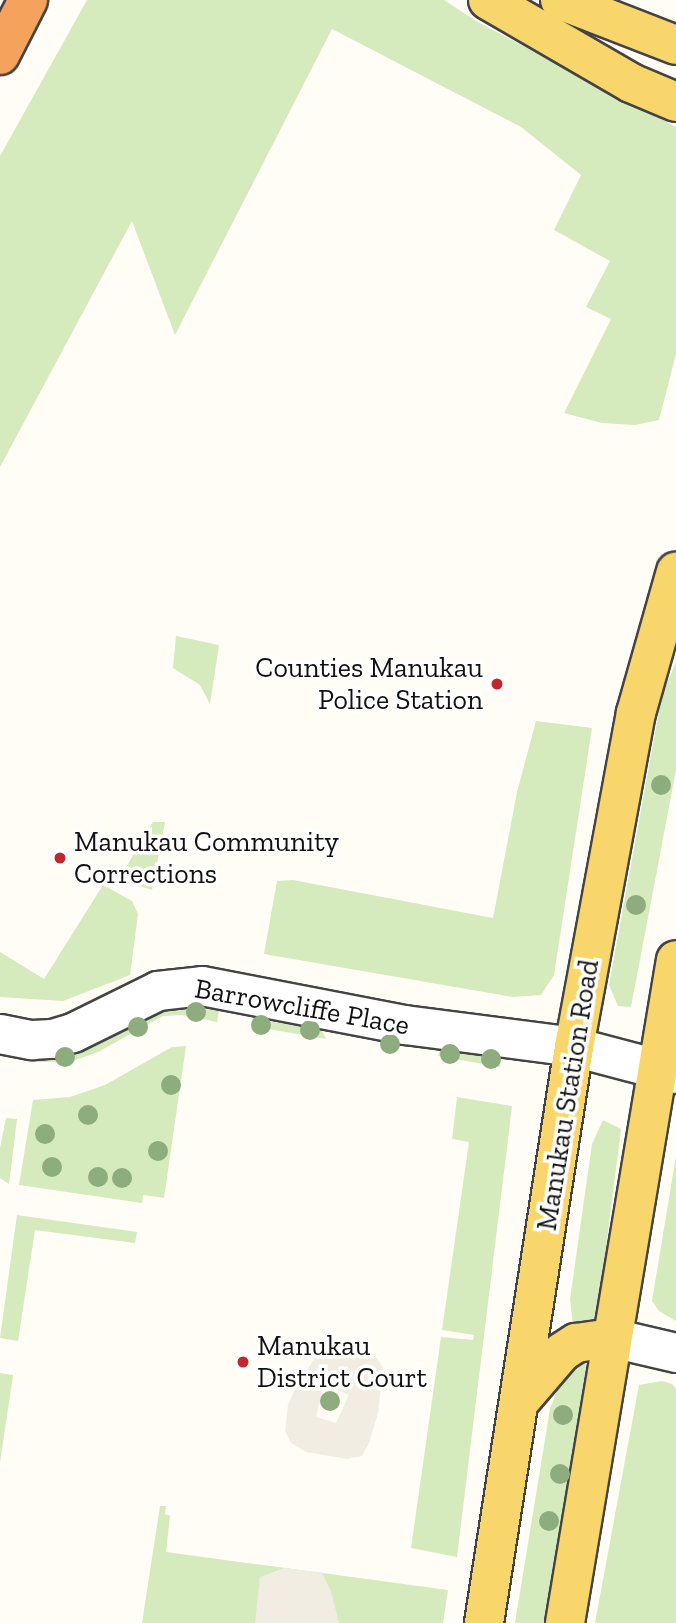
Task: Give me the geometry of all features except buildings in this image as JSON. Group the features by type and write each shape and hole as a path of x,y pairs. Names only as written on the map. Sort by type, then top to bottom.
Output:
{"highway":[{"path":"0,55 28,0"}],"main road":[{"path":"488,0 631,83 676,102"},
{"path":"560,0 676,45"},
{"name":"Manukau Station Road","path":"484,1623 521,1400 574,1046 636,713 676,572"},
{"path":"565,1623 612,1338 667,1072 676,960"},
{"path":"521,1400 569,1347 576,1343 612,1338"}],"street":[{"name":"Barrowcliffe Place","path":"2,1044 53,1039 73,1033 158,991 202,986 415,1026 574,1046 667,1072"},
{"path":"612,1338 676,1353"}],"green space":[{"path":"87,0 444,0 476,21 676,127 676,354 659,420 635,425 602,423 564,413 611,319 586,307 610,261 554,230 581,175 521,127 332,29 175,335 132,221 0,467 0,156"},
{"path":"176,636 219,645 210,704 200,685 173,668"},
{"path":"676,662 676,770 631,1007 618,1006 609,985 662,695"},
{"path":"536,721 592,728 554,975 541,995 513,997 264,954 277,881 293,880 493,918 517,792"},
{"path":"153,822 165,822 152,890 119,879"},
{"path":"103,885 132,901 138,914 130,975 63,1001 0,997 0,952 44,979"},
{"path":"172,1005 219,1011 217,1022 182,1015 163,1016 98,1052 70,1062 29,1062"},
{"path":"257,1020 321,1029 326,1039 251,1026"},
{"path":"186,1046 164,1198 143,1195 142,1203 19,1185 33,1100 70,1097 105,1085 172,1047"},
{"path":"441,1047 501,1058 500,1067 438,1056"},
{"path":"457,1097 512,1106 457,1557 411,1548 441,1337 473,1340 474,1335 442,1330 469,1142 452,1139"},
{"path":"6,1118 17,1119 9,1184 0,1178 0,1148"},
{"path":"603,1120 621,1129 597,1318 573,1326 570,1299 592,1144"},
{"path":"676,1156 676,1321 659,1311 652,1301"},
{"path":"17,1215 137,1232 135,1243 35,1230 18,1341 0,1338"},
{"path":"587,1359 547,1623 515,1623 550,1409 561,1380"},
{"path":"0,1373 13,1375 0,1463"},
{"path":"662,1381 672,1384 676,1389 676,1623 595,1623 639,1385"},
{"path":"160,1506 166,1506 165,1514 170,1516 166,1552 448,1590 443,1623 142,1623"}],"shaded area":[{"path":"325,1342 370,1349 383,1368 378,1413 362,1456 347,1459 306,1452 291,1443 285,1431 288,1405","holes":["324,1384 349,1395 336,1423 316,1417"]},
{"path":"284,1568 322,1573 331,1591 339,1623 255,1623 260,1577"}],"place":[{"name":"Counties Manukau Police Station","path":"497,684"},
{"name":"Manukau Community Corrections","path":"60,858"},
{"name":"Manukau District Court","path":"243,1362"}]}
